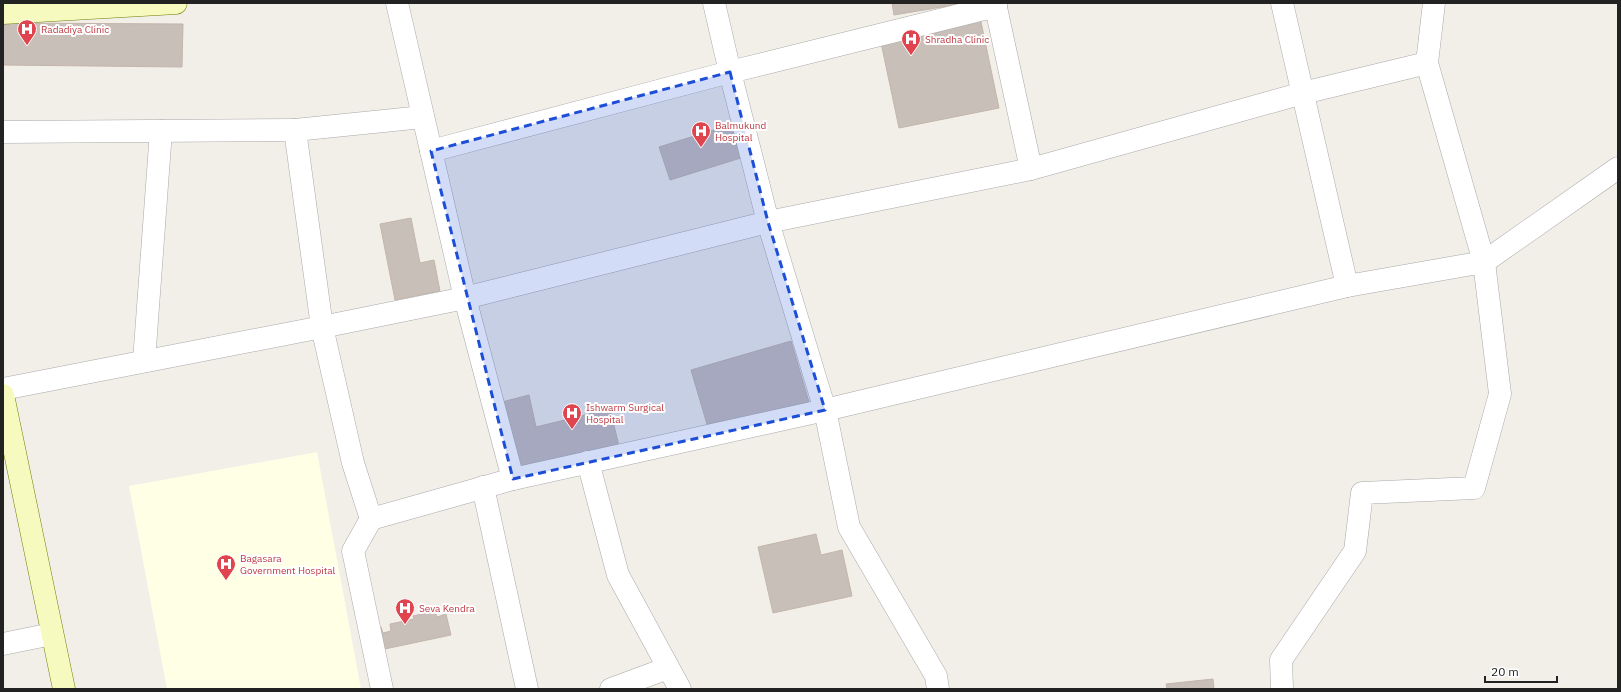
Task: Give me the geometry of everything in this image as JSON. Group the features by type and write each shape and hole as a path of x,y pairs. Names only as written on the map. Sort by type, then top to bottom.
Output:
{"street":[{"path":"3,13 176,3"},
{"path":"397,3 465,298 513,479"},
{"path":"714,3 768,222 825,410 849,527 936,676 938,689"},
{"path":"1282,3 1346,286"},
{"path":"1282,689 1280,660 1355,551 1362,493 1474,488 1500,394 1484,262 1427,63 1434,3"},
{"path":"431,151 730,72 995,5 1031,169"},
{"path":"3,389 465,298 768,222 1031,169 1303,93 1427,63"},
{"path":"3,132 295,130 423,117"},
{"path":"295,130 322,327 353,463 371,519"},
{"path":"144,361 161,131"},
{"path":"382,689 353,551 371,519 513,479 825,410 1346,286 1484,262 1618,168"},
{"path":"3,395 8,441 64,689"},
{"path":"588,462 618,575 680,689"},
{"path":"483,487 526,689"},
{"path":"3,644 52,634"},
{"path":"611,689 668,668"}],"highlighted area":[{"path":"730,72 768,222 825,410 513,479 431,151"}],"shaded area":[{"path":"317,452 361,689 167,689 129,486"}],"building":[{"path":"892,3 966,3 894,15"},
{"path":"980,17 999,108 899,128 880,38"},
{"path":"3,23 183,24 182,67 3,65"},
{"path":"733,124 744,157 670,180 659,147"},
{"path":"411,218 420,263 434,260 440,291 395,300 380,224"},
{"path":"791,341 809,402 709,431 691,370"},
{"path":"529,395 536,427 610,409 619,446 519,469 502,402"},
{"path":"816,534 821,555 842,550 852,596 773,613 758,547"},
{"path":"435,611 437,617 446,614 451,635 380,650 375,629 381,627 383,633 391,631 390,624 414,619 413,616"},
{"path":"1213,679 1214,689 1167,689 1166,684"}],"place":[{"name":"Radadiya Clinic","path":"27,46"},
{"name":"Shradha Clinic","path":"911,56"},
{"name":"Balmukund Hospital","path":"701,148"},
{"name":"Ishwarm Surgical Hospital","path":"572,430"},
{"name":"Bagasara Government Hospital","path":"226,581"},
{"name":"Seva Kendra","path":"405,625"}]}
